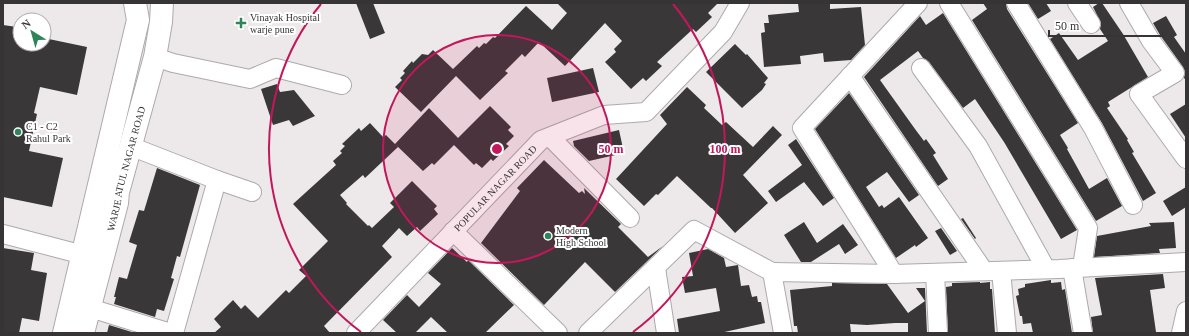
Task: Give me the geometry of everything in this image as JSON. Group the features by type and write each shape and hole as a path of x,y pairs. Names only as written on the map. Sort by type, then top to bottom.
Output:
{"street":[{"name":"POPULAR NAGAR ROAD","path":"356,333 541,140 604,115 646,112 722,32 740,3"},
{"path":"894,274 802,128 918,3"},
{"path":"949,3 1088,228 1077,268 1083,333"},
{"path":"1016,3 1093,128 1133,204"},
{"path":"1077,3 1091,24"},
{"path":"1129,3 1151,41 1175,73 1139,94 1186,159"},
{"path":"137,11 162,13"},
{"name":"WARJE ATUL NAGAR ROAD","path":"83,333 90,308 93,257 137,11"},
{"name":"WARJE ATUL NAGAR ROAD","path":"64,333 93,257 130,146 155,57 162,13"},
{"path":"155,57 173,63 250,79 276,68 342,85"},
{"path":"921,68 978,146 1046,269"},
{"path":"850,76 993,271 1007,333"},
{"path":"550,136 630,218"},
{"path":"130,146 252,192"},
{"path":"90,308 173,333 217,180"},
{"path":"588,333 694,230 772,272 894,274 1077,268 1186,262"},
{"path":"454,231 558,333"},
{"path":"3,234 93,257"},
{"path":"656,268 666,333"},
{"path":"772,272 783,333"},
{"path":"935,273 938,333"},
{"path":"1181,333 1186,311"}],"building":[{"path":"356,3 373,3 385,33 370,39"},
{"path":"557,3 718,3 708,13 712,17 696,32 693,29 657,62 662,66 646,81 643,78 631,89 605,62 616,52 614,49 622,41 605,23 565,66 539,42 525,57 522,54 505,71 508,73 480,100 456,76 421,112 395,87 402,80 400,78 405,73 403,71 412,61 413,63 422,54 428,55 433,50 453,69 477,46 479,48 493,37 495,38 526,6 552,30 567,13"},
{"path":"798,3 830,3 830,9 861,7 865,45 851,60 824,62 823,53 800,56 801,64 764,67 761,33 765,32 764,23 769,23 768,15 799,12"},
{"path":"983,3 1006,3 1007,9 1078,123 1060,135 1089,189 1107,178 1122,206 1096,221 972,20 987,9"},
{"path":"1028,3 1046,3 1051,11 1038,19"},
{"path":"1099,3 1102,3 1123,34 1148,77 1108,102 1110,106 1107,108 1128,139 1127,140 1134,152 1132,153 1156,193 1143,201 1102,123 1050,39 1059,33 1078,60 1108,41 1100,29 1101,23 1093,7"},
{"path":"943,13 1077,230 1061,239 1004,142 975,99 963,108 929,62 923,58 918,51 880,80 924,141 926,139 936,153 933,155 948,179 938,186 864,77 920,16 926,25"},
{"path":"1166,16 1177,35 1174,37 1186,54 1186,80 1184,78 1185,72 1183,67 1153,23"},
{"name":"C1 - C2 Rahul Park","path":"3,25 12,26 12,52 52,52 52,40 87,47 77,95 40,87 34,113 37,114 29,151 63,158 52,207 3,197"},
{"path":"735,44 746,55 747,54 768,78 764,83 766,84 762,90 742,108 706,72"},
{"path":"593,68 599,92 552,102 547,78"},
{"path":"277,84 280,92 294,90 315,116 293,126 289,120 273,125 261,89"},
{"path":"687,87 706,105 704,108 722,125 726,122 753,147 773,126 782,135 743,175 768,203 735,233 712,208 677,176 658,195 656,194 644,206 616,179 667,124 660,115"},
{"path":"849,93 919,195 909,202 887,172 866,187 879,207 882,205 884,208 899,197 928,238 916,247 915,245 896,258 815,129"},
{"path":"1186,104 1186,138 1170,114"},
{"path":"490,106 511,127 508,130 514,136 506,144 509,146 493,161 491,159 482,168 476,163 474,165 454,145 434,165 432,163 423,171 395,144 429,108 458,138"},
{"path":"370,123 383,137 386,135 398,147 365,178 363,175 340,195 347,203 346,204 368,226 369,225 372,228 394,207 390,203 412,181 437,206 434,209 438,214 420,231 417,227 407,236 399,228 382,246 392,257 324,326 330,333 214,333 221,327 214,319 233,300 241,309 245,305 258,318 286,290 289,293 306,276 299,270 328,241 293,204 336,165 333,161 342,153 340,151 345,146 342,144 359,128 361,131"},
{"path":"619,130 624,153 589,161 574,146 573,141"},
{"path":"796,139 834,198 823,206 804,182 776,202 768,191 802,165 788,145"},
{"name":"Modern High School","path":"544,160 579,193 582,191 585,194 584,188 621,224 618,227 648,257 663,246 615,292 585,262 544,305 481,243 520,191 517,188"},
{"path":"157,168 200,185 180,257 177,256 171,278 174,279 164,311 157,309 155,317 114,304 116,297 114,297 119,277 127,279 137,245 129,242 139,210 144,211"},
{"path":"1186,187 1186,207 1172,216 1163,201"},
{"path":"963,218 976,238 975,239 961,219"},
{"path":"804,222 817,243 843,224 858,245 845,254 839,244 811,262 801,262 784,235"},
{"path":"1174,222 1176,248 1159,249 1160,253 1094,257 1097,236 1151,226 1149,223"},
{"path":"941,228 957,251 950,255 935,231"},
{"path":"3,248 34,253 31,270 47,273 39,321 22,318 19,333 3,333"},
{"path":"452,248 467,262 468,260 514,305 485,333 448,333 431,317 415,333 397,333 383,320 407,295 419,307 441,284 428,273"},
{"path":"708,249 724,258 726,267 738,265 741,286 749,285 752,297 757,296 758,302 761,302 765,323 720,333 679,333 677,319 720,311 716,288 685,293 682,277 693,276 689,253"},
{"path":"1163,274 1165,288 1150,290 1156,332 1093,333 1091,317 1102,315 1095,278"},
{"path":"1051,280 1051,283 1061,282 1062,290 1065,289 1072,333 1033,333 1031,323 1023,324 1016,296 1019,295 1018,289 1025,287 1025,284"},
{"path":"990,282 990,289 992,289 995,333 948,333 946,287 952,286 952,283"},
{"path":"832,283 887,284 908,313 925,301 916,288 925,288 927,333 908,333 908,323 895,323 867,325 850,324 851,333 798,333 797,326 794,326 790,290 832,286"},
{"path":"109,325 135,333 107,333"}],"place":[{"name":"Vinayak Hospital warje pune","path":"241,23"},
{"name":"C1 - C2 Rahul Park","path":"18,132"},
{"name":"Modern High School","path":"548,236"}]}
